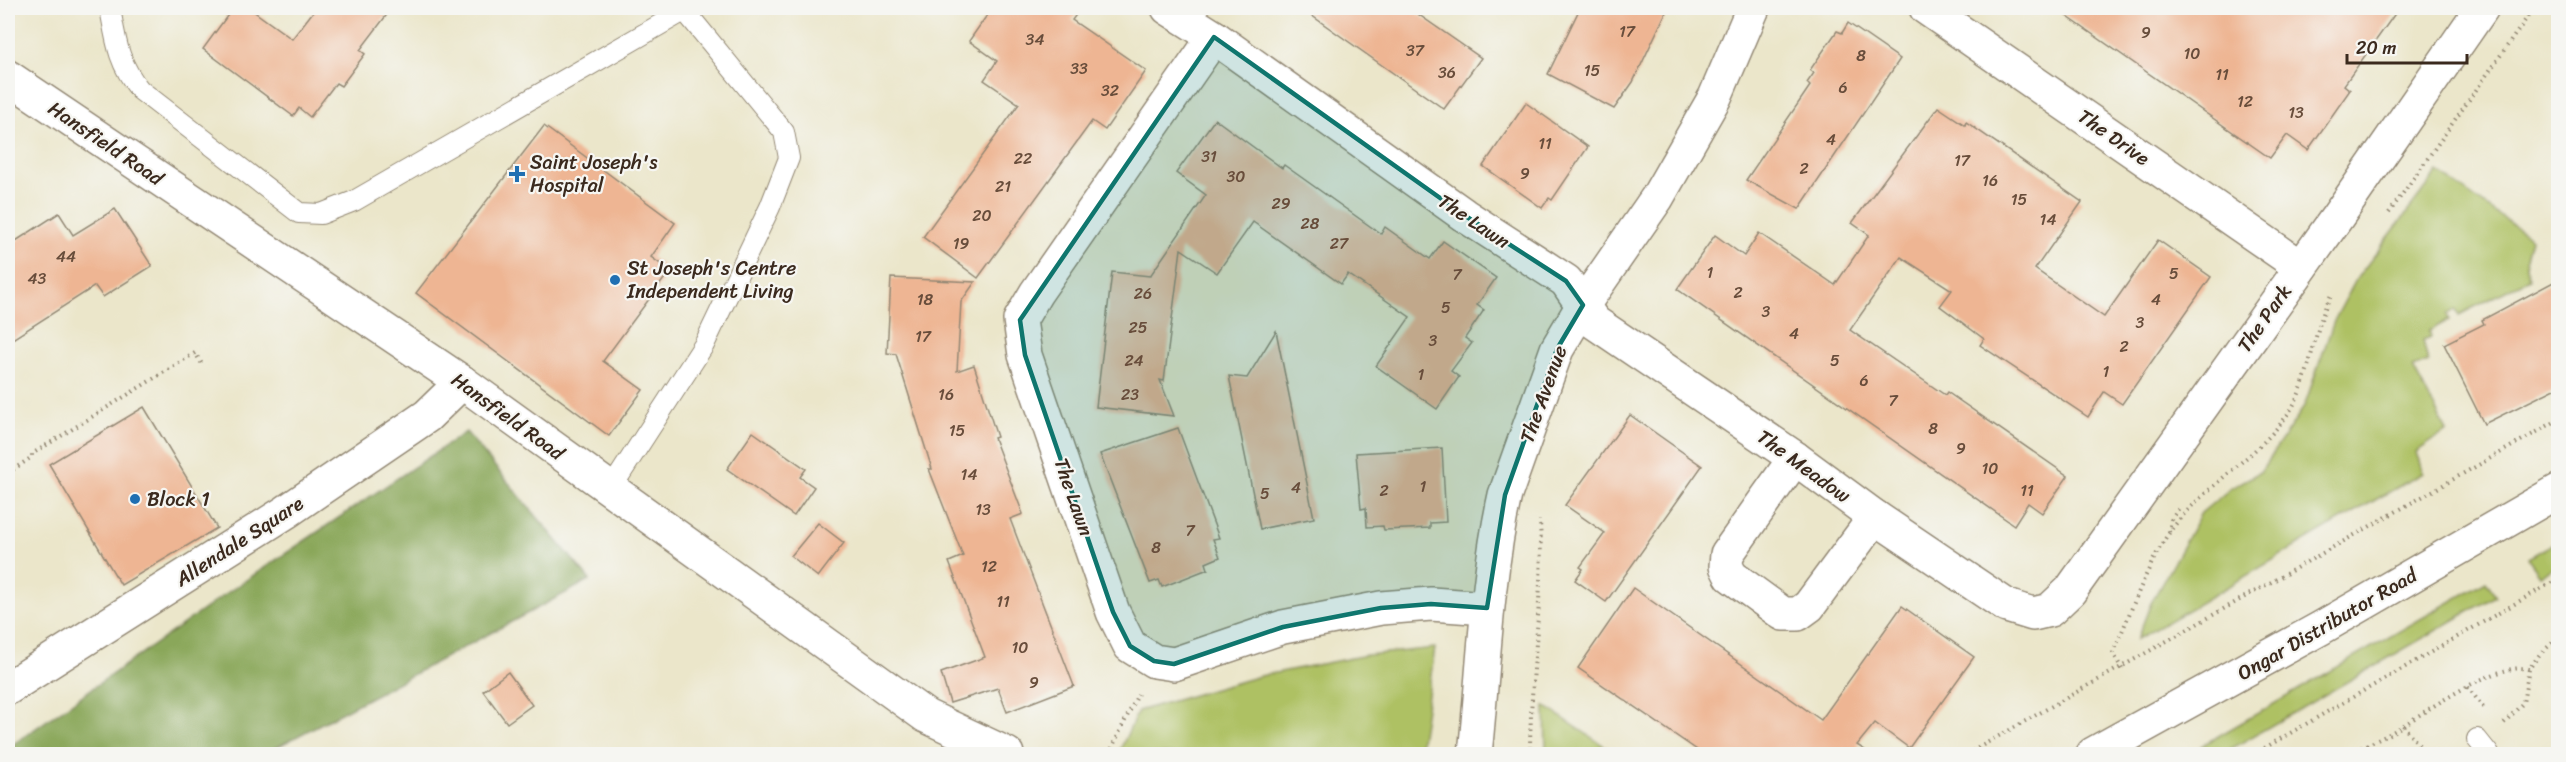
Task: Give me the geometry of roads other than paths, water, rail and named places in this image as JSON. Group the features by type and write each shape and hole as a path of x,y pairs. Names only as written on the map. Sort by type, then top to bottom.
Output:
{"street":[{"name":"The Lawn","path":"1168,8 1214,37 1464,215 1566,281 1583,305"},
{"name":"The Avenue","path":"1475,754 1487,608 1505,495 1557,349 1583,305 1658,198 1715,97 1753,8"},
{"name":"The Drive","path":"1926,8 2301,267"},
{"name":"The Park","path":"2033,615 2049,610 2070,591 2482,8"},
{"name":"The Lawn","path":"1214,37 1036,293 1020,320 1025,355 1113,612 1130,646 1154,661 1174,664 1283,627 1380,608 1431,604 1487,608"},
{"name":"Hansfield Road","path":"8,77 462,382 926,716 1007,754"},
{"name":"The Meadow","path":"1583,305 1594,322 1795,458 1875,517 2007,606 2033,615"},
{"name":"Allendale Square","path":"8,688 286,512 427,416 462,382"},
{"path":"1795,458 1727,554 1726,566 1731,576 1783,614 1798,614 1809,606 1875,517"},
{"name":"Ongar Distributor Road","path":"2093,754 2321,628 2559,491"}],"lane":[{"path":"110,8 116,43 125,72 140,90 299,213 321,214 354,201 687,9 784,132 789,158 770,207 704,345 610,490"}],"place":[{"name":"Saint Joseph's Hospital","path":"517,174"},
{"name":"St Joseph's Centre Independent Living","path":"615,280"},
{"name":"Block 1","path":"135,499"}]}
